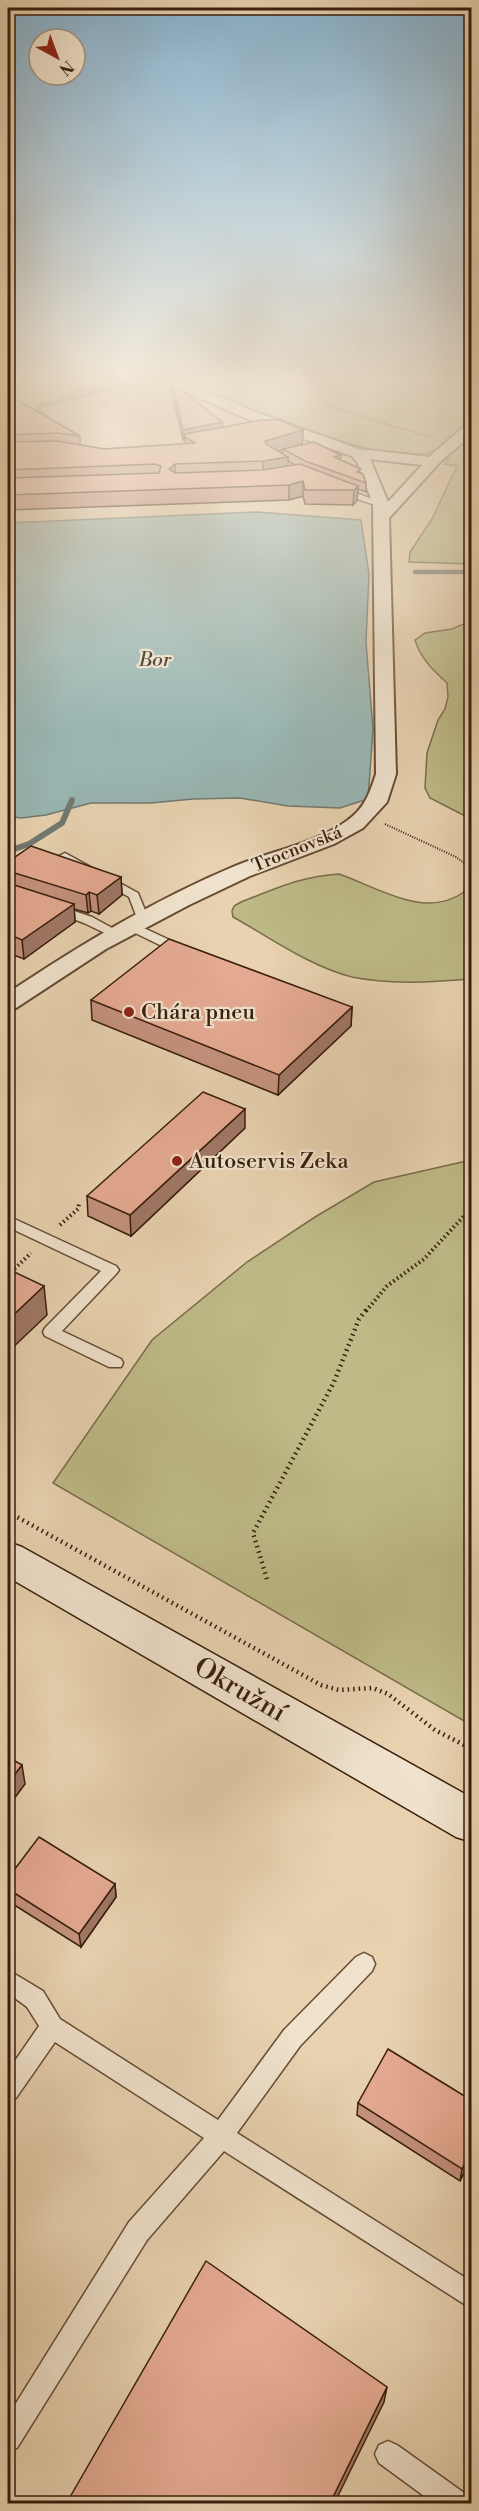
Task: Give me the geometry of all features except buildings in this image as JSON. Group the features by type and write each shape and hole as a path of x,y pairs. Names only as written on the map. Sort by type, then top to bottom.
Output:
{"main road":[{"name":"Okružní","path":"8,1558 471,1822"}],"street":[{"path":"377,499 381,511 393,499"},
{"name":"Trocnovská","path":"8,1003 130,927 242,871 327,840 356,824 377,802 386,774 381,511"}],"lane":[{"path":"357,499 381,511"},
{"path":"65,856 134,895 130,927"},
{"path":"43,905 88,920 130,927 172,946"},
{"path":"8,1221 111,1270 51,1332 115,1363"},
{"path":"8,2439 138,2231 221,2136 292,2038 364,1964"},
{"path":"8,1981 35,1999 52,2028 471,2297"},
{"path":"8,2090 52,2028"},
{"path":"388,2454 458,2504"}],"path":[{"path":"365,815 456,857 471,869"},
{"path":"267,1579 253,1533 334,1382 359,1319 387,1286 424,1259 464,1216 471,1202"},
{"path":"8,1512 321,1685 339,1690 374,1688 388,1694 435,1730 471,1749"}],"shaded area":[{"path":"441,499 471,499 471,564 409,562 410,552 432,519"},
{"path":"471,621 471,819 430,798 425,788 427,753 448,697 447,683 432,669 417,647 415,640 425,633 452,629"},
{"path":"339,874 385,893 417,902 433,903 449,900 464,892 465,879 471,883 471,979 396,982 352,977 305,959 233,917 234,906 241,902 301,880"},
{"path":"472,1160 471,1725 53,1483 152,1340 247,1262 315,1217 374,1182"}],"water":[{"name":"Bor","path":"257,512 361,520 369,574 366,642 373,729 368,799 340,808 288,806 240,798 151,803 91,803 46,815 21,818 8,816 8,523"}],"waterway":[{"path":"415,572 472,572"},
{"path":"8,851 29,844 62,823 72,800"}],"place":[{"name":"Chára pneu","path":"129,1012"},
{"name":"Autoservis Zeka","path":"177,1161"}]}
